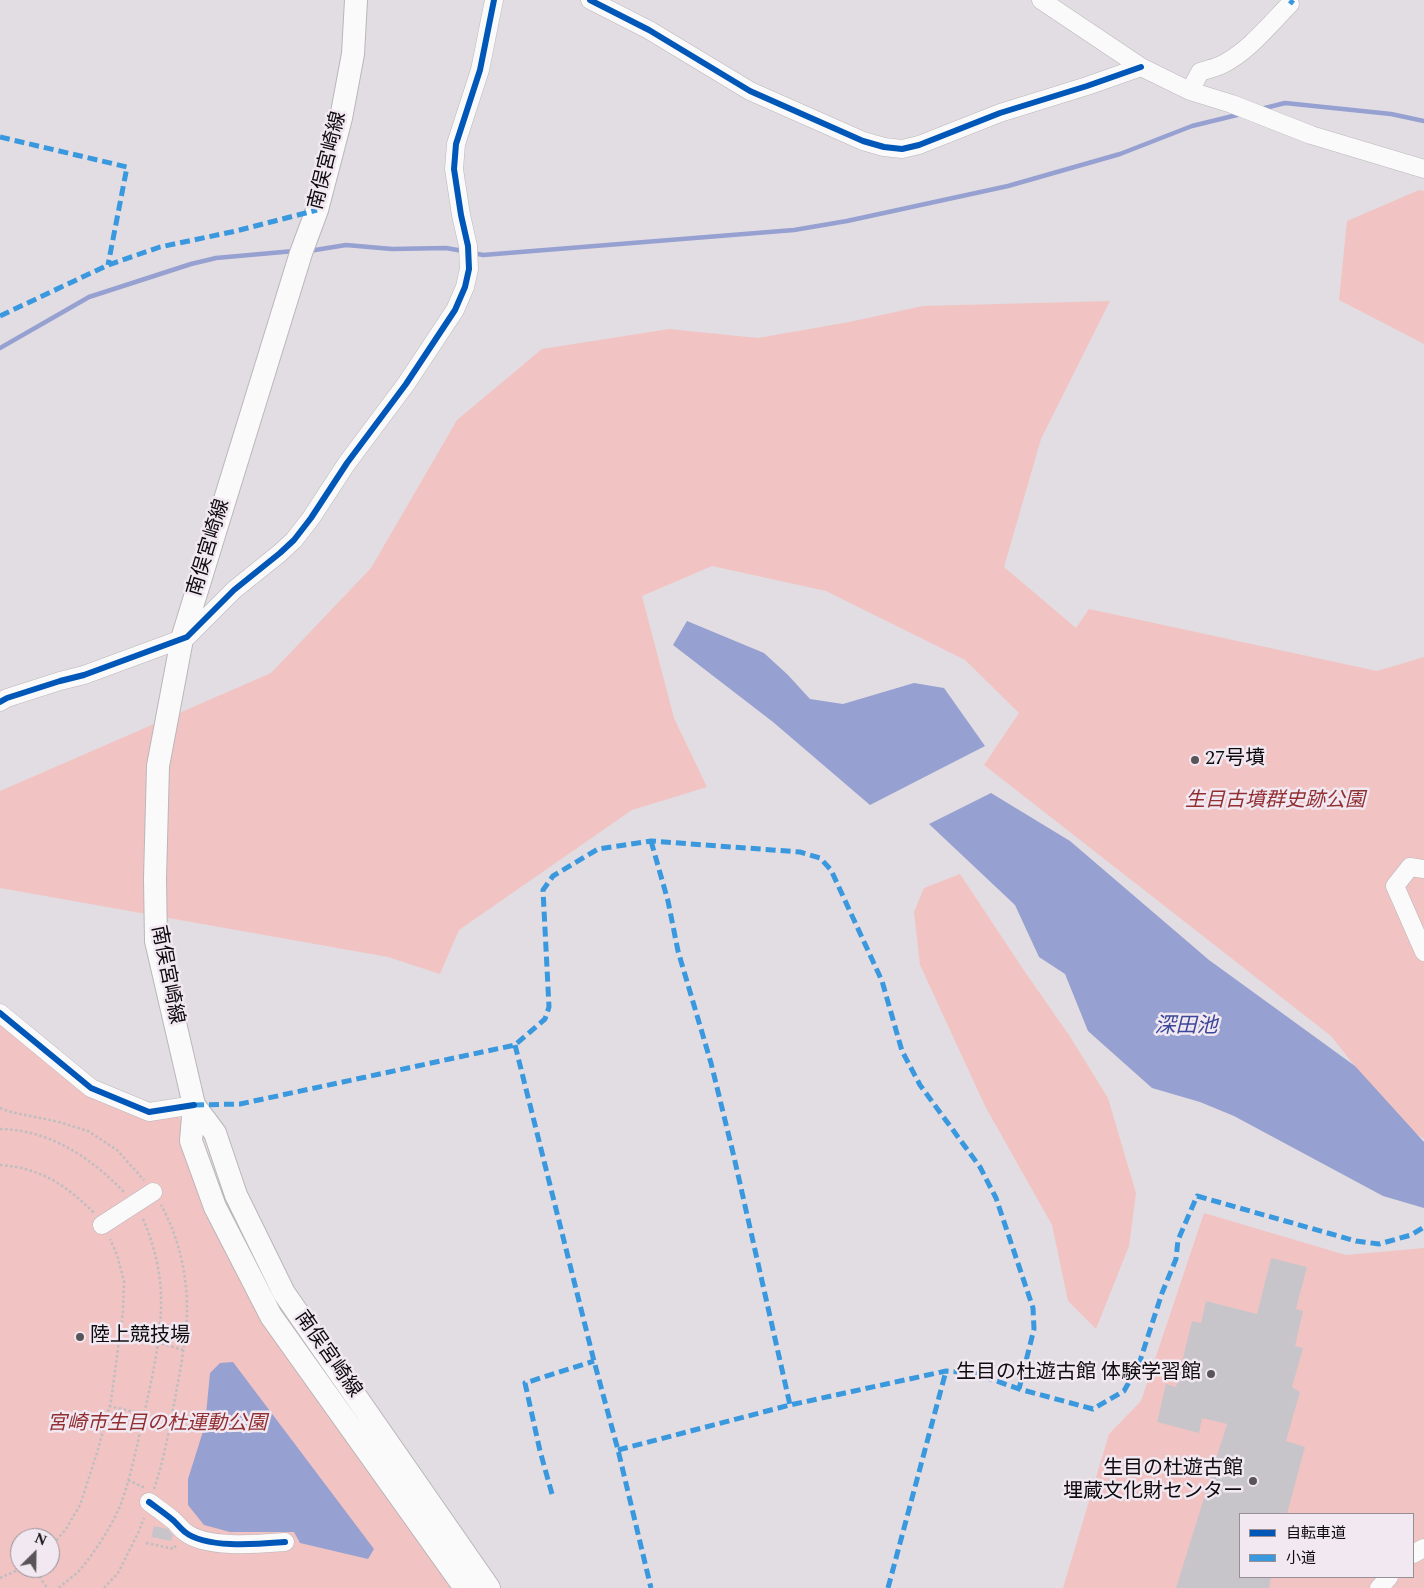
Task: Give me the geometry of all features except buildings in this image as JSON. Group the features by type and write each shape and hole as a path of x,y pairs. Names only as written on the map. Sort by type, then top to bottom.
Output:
{"main road":[{"name":"南俣宮崎線","path":"356,0 353,54 341,118 314,217 301,253 182,639 158,766 155,879 156,942 194,1106 191,1141 216,1207 271,1316 465,1588"},
{"name":"南俣宮崎線","path":"194,1106 215,1133 236,1195 284,1293 489,1588"}],"street":[{"path":"0,702 6,698 84,675 187,637 234,590 280,554 294,540 311,518 347,463 406,384 455,310 465,286 469,269 468,246 454,169 456,144 480,70 494,0"},
{"path":"590,0 657,34 750,91 863,141 884,147 902,149 919,146 1000,113 1141,67"},
{"path":"1041,0 1141,67 1190,91 1232,104 1311,135 1424,169"},
{"path":"1190,91 1200,72 1222,64 1235,56 1250,44 1290,4"},
{"path":"1424,869 1410,867 1395,886 1424,952"},
{"path":"0,1013 91,1088 149,1112 194,1106"},
{"path":"102,1225 154,1192"},
{"path":"149,1502 186,1533 235,1550 285,1542"},
{"path":"1379,1588 1388,1578"}],"path":[{"path":"0,1108 88,1131 117,1150 154,1192 169,1220 184,1267 187,1308 183,1350 171,1423 153,1491 128,1480"},
{"path":"0,1129 32,1133 63,1144 84,1156 106,1173 129,1197 143,1218 158,1269 161,1298 157,1342 144,1414 120,1507 100,1543 78,1572 59,1588"},
{"path":"0,1165 31,1170 55,1180 76,1194 94,1213 107,1232 117,1255 124,1281 123,1311 109,1406 98,1453 80,1505 60,1536"},
{"path":"157,1342 183,1350"},
{"path":"109,1406 144,1414"},
{"path":"104,1588 118,1573 139,1531 149,1502"},
{"path":"146,1543 174,1549 180,1527"}],"green space":[{"path":"1419,190 1424,191 1424,344 1339,300 1347,221"},
{"name":"生目古墳群史跡公園","path":"1110,301 1041,439 1004,567 1076,628 1089,609 1377,671 1424,657 1424,1139 1399,1122 1331,1036 984,765 1019,713 965,660 826,591 712,566 642,596 674,718 707,787 632,810 459,930 440,974 388,957 0,888 0,791 271,673 371,568 457,420 542,349 669,329 758,338 849,322 923,306"},
{"path":"960,874 1069,1035 1108,1098 1136,1193 1129,1246 1096,1329 1068,1301 1052,1225 985,1106 920,965 914,912 924,888"},
{"name":"宮崎市生目の杜運動公園","path":"0,1013 91,1088 149,1112 175,1108 271,1316 465,1588 0,1588"},
{"path":"1204,1213 1346,1255 1424,1248 1424,1588 1063,1588 1109,1434 1141,1401"}],"water":[{"path":"687,621 764,653 810,699 843,704 914,683 944,688 985,746 870,805 773,722 673,645"},
{"name":"深田池","path":"991,793 1070,841 1209,960 1355,1066 1424,1142 1424,1208 1383,1196 1234,1116 1200,1102 1152,1088 1088,1031 1065,974 1039,957 1015,905 929,824"},
{"path":"233,1362 374,1549 368,1559 300,1543 294,1532 230,1532 204,1525 188,1505 188,1479 205,1425 210,1373 220,1363"}],"waterway":[{"path":"1261,109 1285,103 1391,114 1424,121"},
{"path":"473,253 483,255 794,230 847,221 1008,186 1120,154 1192,126 1241,114"},
{"path":"309,251 346,245 392,249 446,248 463,251"},
{"path":"0,348 89,297 191,264 216,258 294,251"}],"marked path":[{"path":"1290,4 1293,0"},
{"path":"0,137 127,167 108,265"},
{"path":"0,316 108,265 160,247 236,231 317,210"},
{"path":"651,841 668,901 678,951 711,1063 790,1405"},
{"path":"194,1105 240,1104 515,1045 545,1019 549,1007 543,890 553,876 598,849 651,841 800,852 820,858 831,870 882,981 902,1051 920,1085 980,1167 996,1198 1033,1308 1034,1329 1019,1389"},
{"path":"515,1045 618,1450 651,1588"},
{"path":"618,1450 790,1405 946,1371 974,1373 1019,1389 1093,1409 1124,1391 1139,1364 1162,1293 1176,1259 1178,1240 1197,1196 1356,1241 1379,1244 1411,1235 1424,1227"},
{"path":"552,1494 525,1383 594,1361"},
{"path":"888,1588 946,1371"}],"cycle path":[{"path":"0,702 7,698 84,675 187,637 234,590 294,540 311,518 347,463 406,384 455,310 465,287 469,269 468,246 454,169 456,144 480,70 494,0"},
{"path":"590,0 649,30 750,91 863,141 884,147 902,149 919,145 1000,113 1141,67"},
{"path":"0,1013 91,1088 149,1112 194,1105"},
{"path":"149,1502 171,1518 185,1532 206,1541 233,1544 285,1542"}],"place":[{"name":"27号墳","path":"1195,760"},
{"name":"陸上競技場","path":"80,1337"},
{"name":"生目の杜遊古館 体験学習館","path":"1211,1374"},
{"name":"生目の杜遊古館 埋蔵文化財センター","path":"1253,1481"}]}
